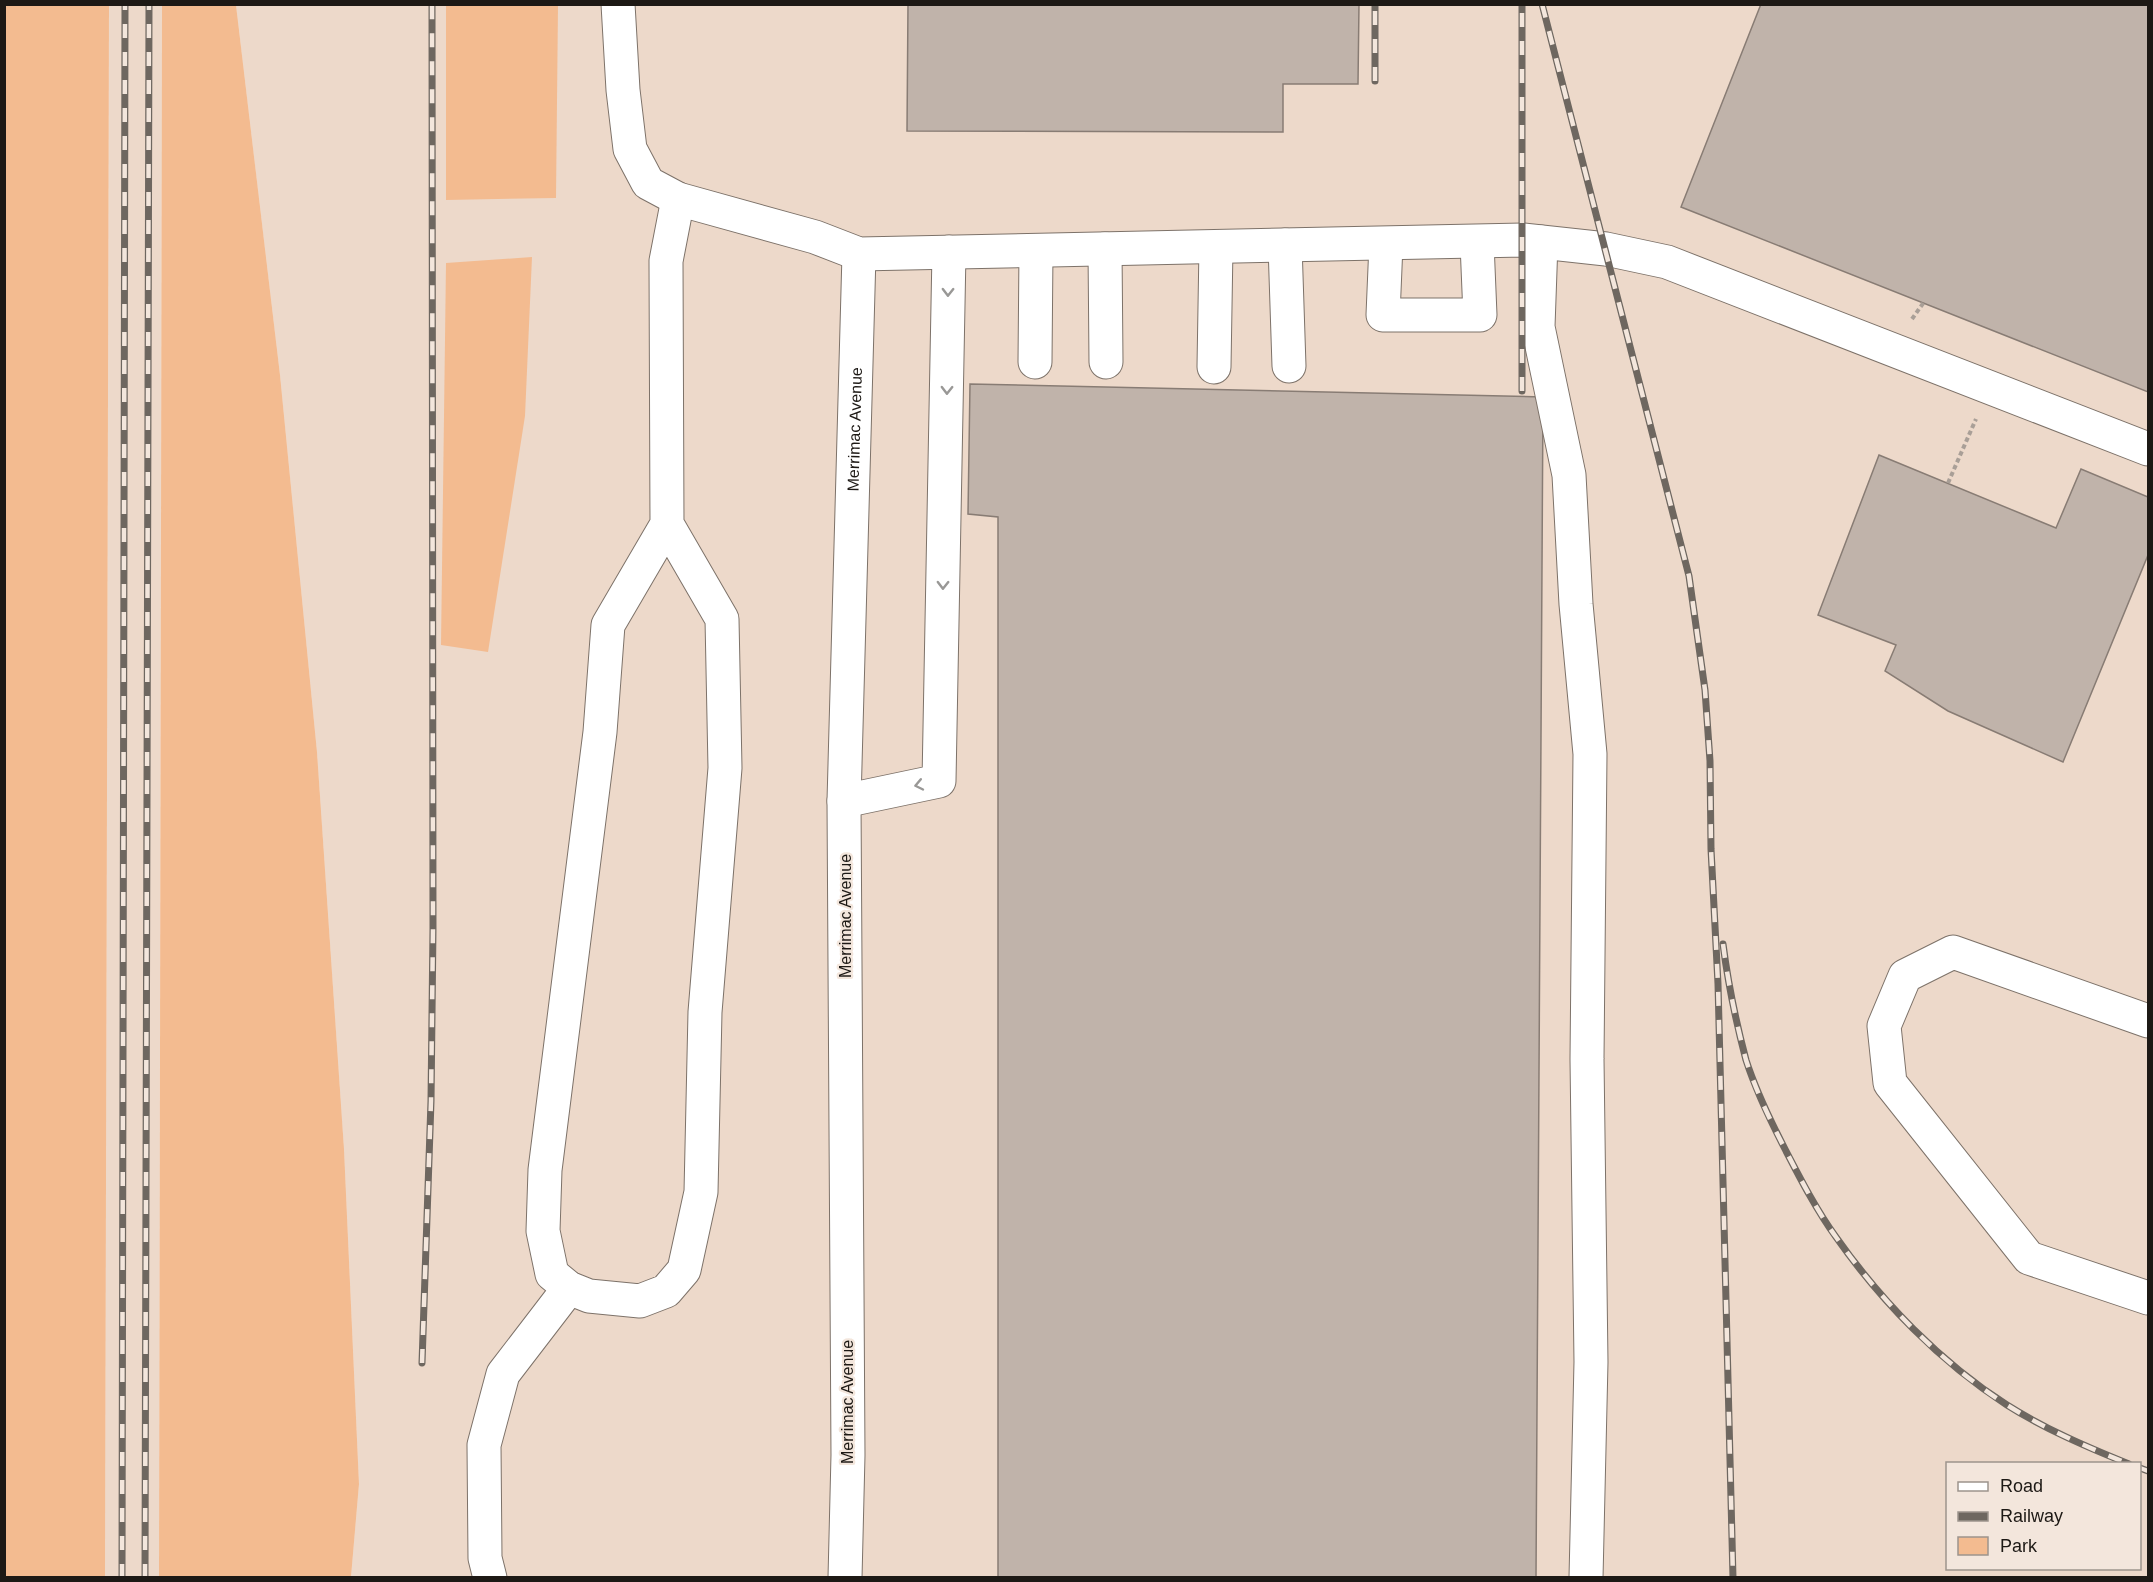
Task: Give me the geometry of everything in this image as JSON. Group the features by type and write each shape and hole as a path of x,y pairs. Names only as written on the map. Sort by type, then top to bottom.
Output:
{"street":[{"path":"618,4 630,149 648,183 678,199 815,237 859,254 1477,243 1523,240 1606,249 1667,262 2148,449"},
{"path":"667,524 608,625 600,732 545,1170 543,1231 552,1274 568,1288 589,1296 640,1301 666,1291 684,1270 700,1192 705,1012 725,768 722,619 667,524 666,261 678,199"},
{"path":"1541,242 1538,327 1569,475 1576,604 1590,754 1587,1059 1591,1362 1586,1578"},
{"path":"1386,244 1383,315 1480,315 1477,243"},
{"path":"1285,245 1289,366"},
{"path":"1214,367 1216,247"},
{"path":"1106,249 1106,362"},
{"path":"1035,362 1036,251"},
{"path":"844,801 939,781 949,252"},
{"name":"Merrimac Avenue","path":"845,1578 848,1455 844,801 859,254"},
{"path":"2148,1021 1953,952 1905,976 1884,1026 1890,1083 2029,1258 2148,1298"},
{"path":"490,1578 485,1558 484,1445 503,1374 568,1288"}],"path":[{"path":"1911,321 1924,302"},
{"path":"1948,483 1977,415"}],"shaded area":[{"path":"162,4 159,1577 105,1577 109,5"},
{"path":"236,5 2148,5 2148,1577 351,1577 359,1484 344,1149 317,752 280,375"}],"green space":[{"path":"5,4 109,5 105,1577 5,1577"},
{"path":"162,5 236,5 280,375 317,752 344,1149 359,1484 351,1577 159,1577"},
{"path":"446,5 558,5 556,198 446,200"},
{"path":"532,257 525,416 488,652 441,645 446,263"}],"building":[{"path":"908,4 1359,4 1358,84 1283,84 1283,132 907,131"},
{"path":"1761,4 2148,4 2148,392 1681,207"},
{"path":"970,384 1543,397 1536,1578 998,1578 998,517 968,514"},
{"path":"1879,455 2056,528 2081,469 2148,497 2148,555 2063,762 1948,711 1885,671 1896,645 1818,615"}],"railway":[{"path":"122,1578 125,4"},
{"path":"145,1578 149,4"},
{"path":"422,1363 431,1101 433,928 432,4"},
{"path":"1375,4 1375,81"},
{"path":"1522,4 1522,391"},
{"path":"1542,4 1689,576 1705,690 1710,761 1711,849 1718,984 1733,1578"},
{"path":"1723,944 1739,1031 1746,1060 1759,1095 1810,1195 1829,1227 1854,1261 1913,1329 1958,1370 1982,1388 2036,1422 2124,1462"},
{"path":"2141,1468 2148,1471"}]}
